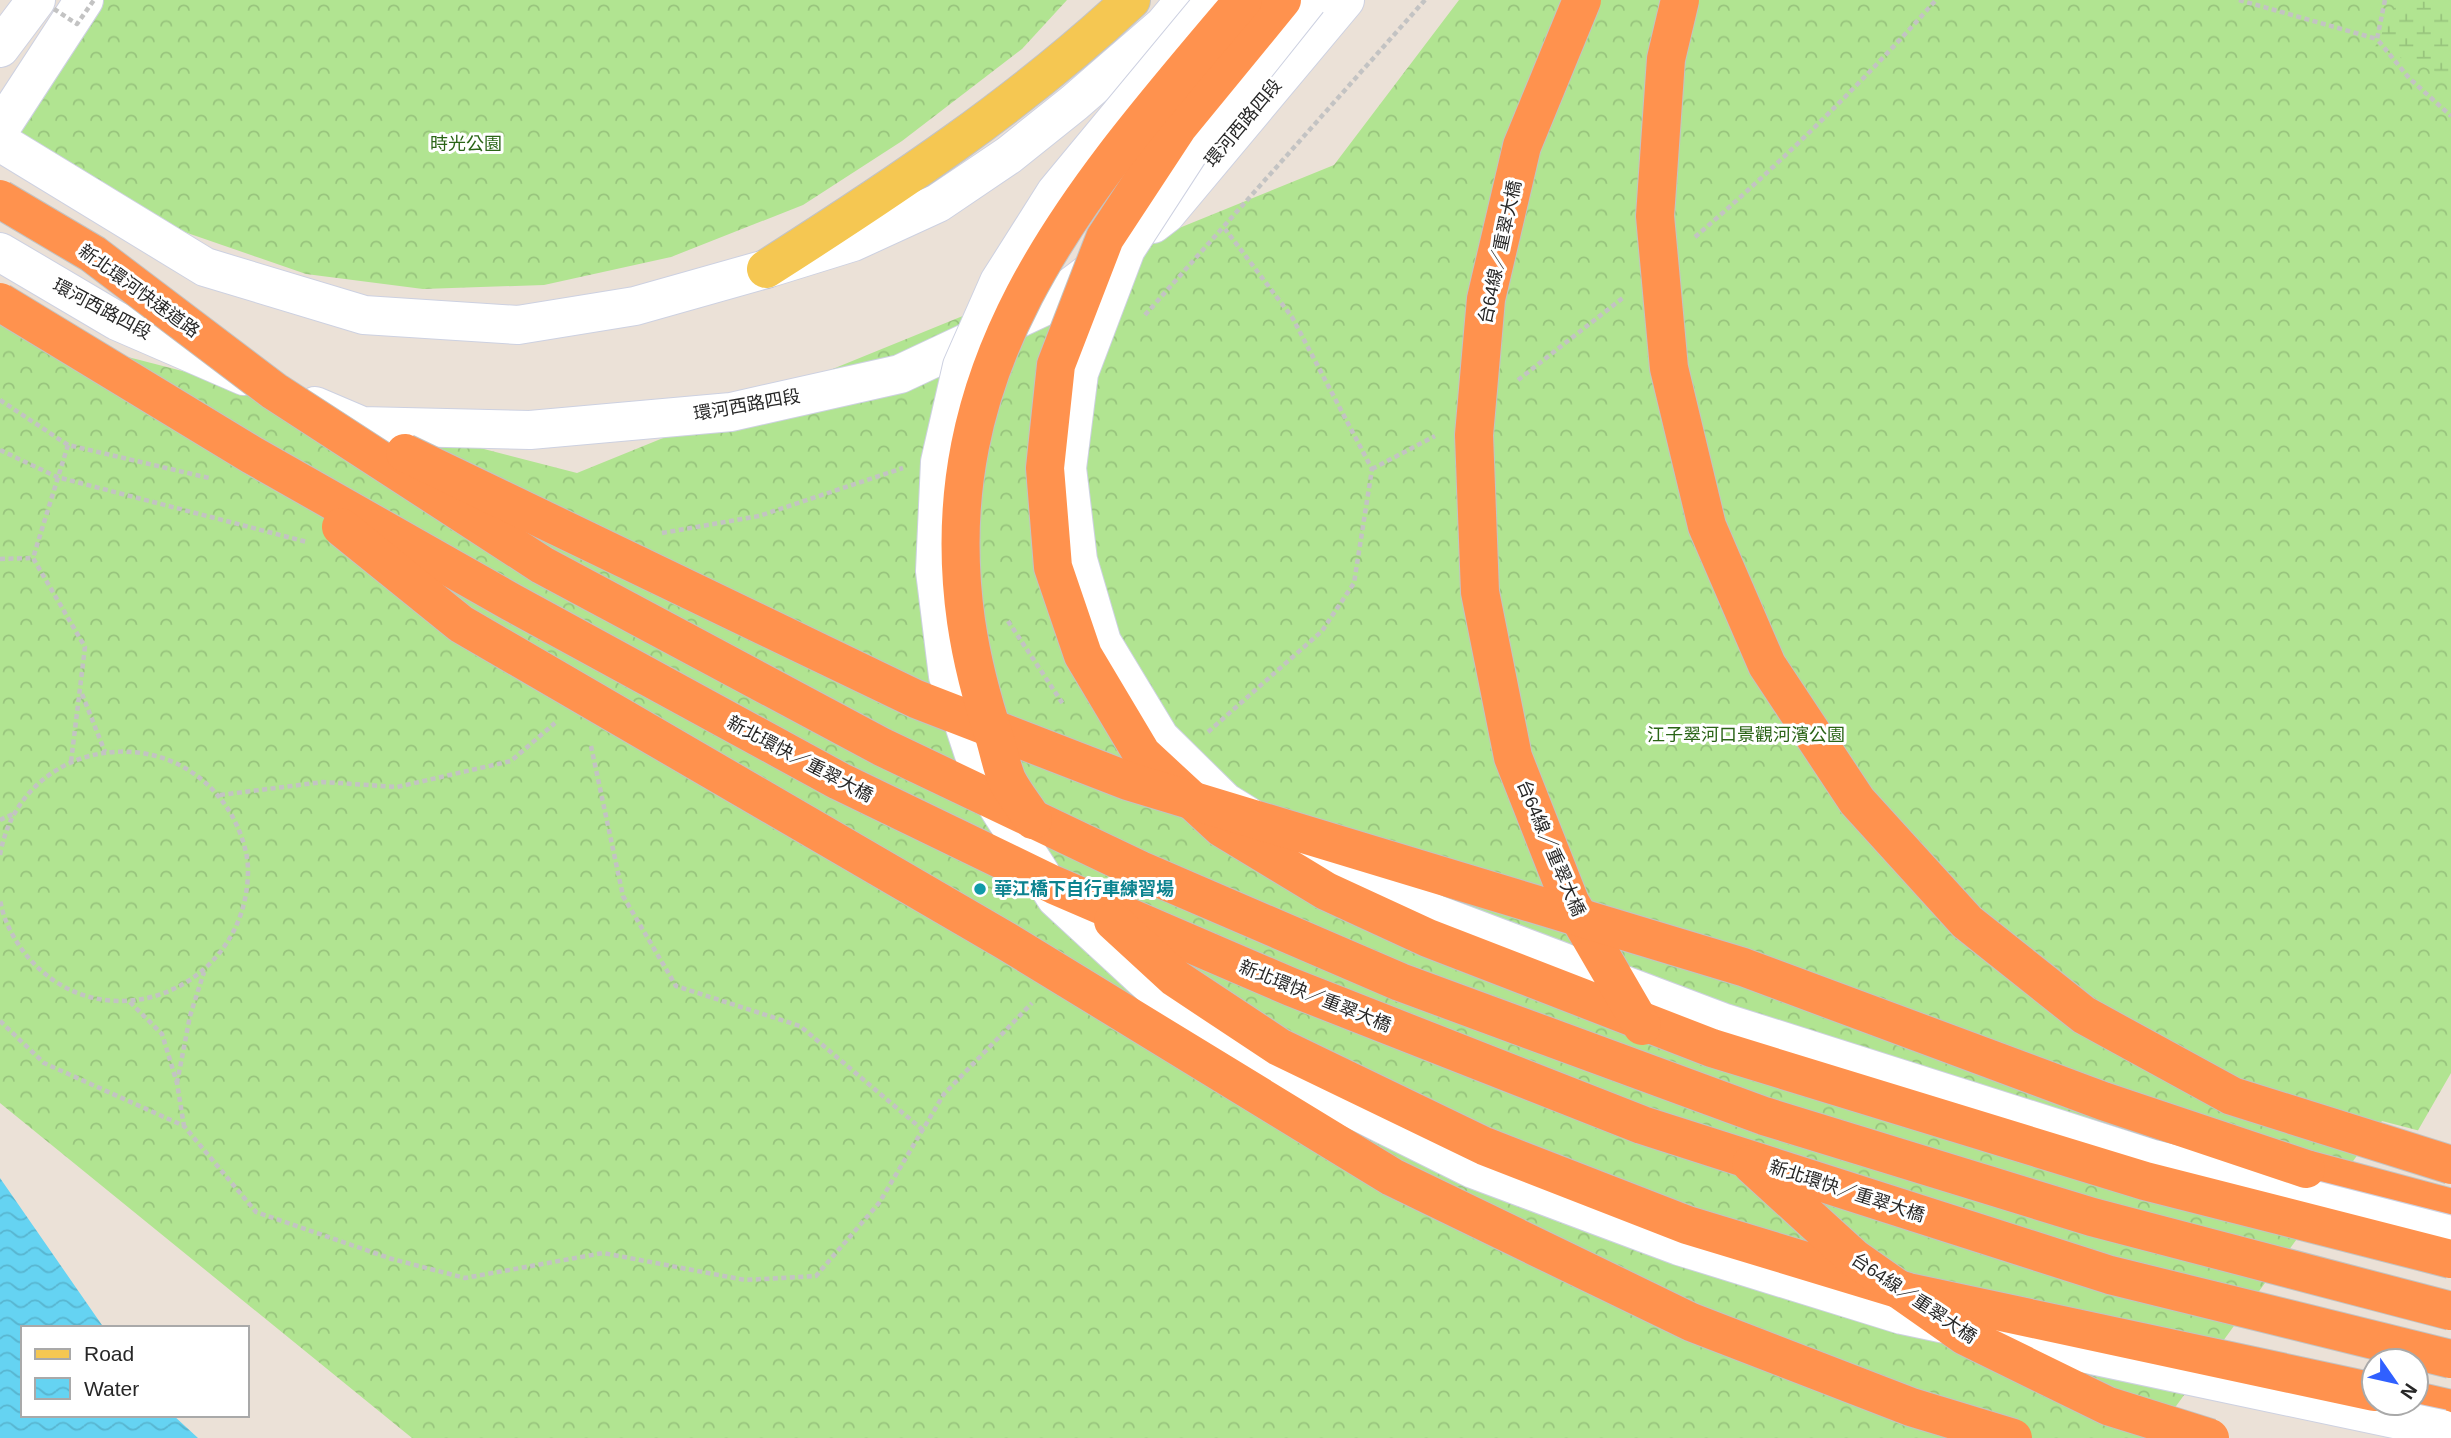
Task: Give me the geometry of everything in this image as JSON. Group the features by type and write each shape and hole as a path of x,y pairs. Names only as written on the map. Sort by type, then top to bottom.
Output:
{"highway":[{"path":"1243,0 1150,110 1077,206 1024,292 988,373 965,466 959,572 973,671 1007,779 1074,886 1175,978 1279,1047 1485,1146 1687,1226 1908,1292 2360,1389"},
{"path":"1282,0 1178,127 1105,238 1056,365 1045,468 1054,567 1083,655 1142,754 1222,828 1326,891 1428,938 1712,1048 2145,1181 2451,1259"},
{"name":"台64線／重翠大橋","path":"1582,0 1522,146 1486,299 1474,435 1480,592 1511,744 1570,902 1658,1049 1758,1173 1854,1258 1965,1336 2108,1406 2210,1438"},
{"path":"1680,0 1666,59 1655,216 1669,368 1707,526 1767,664 1857,801 1967,922 2084,1015 2232,1096 2451,1165"},
{"name":"新北環河快速道路","path":"0,199 93,254 274,391"},
{"path":"0,302 252,455 461,624 995,934 1392,1177 1691,1322 1911,1406 2013,1438"},
{"path":"274,391 916,699 1128,781 1743,967 2103,1101 2306,1169 2451,1208"},
{"path":"274,391 542,565 882,747 1140,870 1400,982 1764,1116 2092,1217 2451,1311"},
{"name":"新北環快／重翠大橋","path":"252,455 839,781 1054,885 1292,987 1681,1138 2110,1275 2451,1359"},
{"path":"2430,1411 2448,1423"}],"main road":[{"path":"765,269 878,198 986,121 1091,37 1131,0"}],"street":[{"path":"0,142 205,267 364,315 518,325 635,306 765,269 853,242 938,203 1009,155 1074,103 1164,25 1185,0"},
{"path":"1214,0 1056,192 999,282 962,366 940,462 935,571 948,676 984,785 1056,898 1160,994 1270,1068 1473,1169 1679,1246 1902,1315 2448,1423"},
{"path":"1308,0 1198,138 1126,249 1079,373 1067,468 1078,560 1102,642 1160,738 1225,802 1321,862 1436,914 1722,1022 2153,1159 2451,1235"},
{"name":"環河西路四段","path":"0,252 117,321 362,426 530,430 731,412 900,374 1047,305 1166,214 1345,0"},
{"path":"0,48 58,3"},
{"path":"0,129 34,80 58,3"},
{"path":"0,57 34,80"}],"path":[{"path":"58,3 77,24 94,0"},
{"path":"2239,0 2251,1 2377,39 2409,78 2451,116"},
{"path":"2377,39 2385,0"},
{"path":"1204,736 1322,631 1354,583 1372,469 1292,317 1224,229"},
{"path":"68,445 33,558 85,647 71,762"},
{"path":"0,450 57,477 316,545"},
{"path":"0,559 33,558"},
{"path":"1003,614 1071,714"},
{"path":"80,691 104,752"},
{"path":"220,796 323,782 397,787 512,761 560,719"},
{"path":"589,737 604,797 623,897 676,986 800,1026 923,1130"},
{"path":"0,856 14,814 35,787 71,762 104,752 137,751 168,758 196,774 220,796 240,829 248,867 244,906 230,942 204,971 169,992 130,1002 95,998 62,986 34,965 13,938 0,898"},
{"path":"0,820 14,814"},
{"path":"177,1083 190,1016 204,971"},
{"path":"0,1021 44,1063 184,1126 256,1212 392,1259 465,1278 603,1253 746,1280 816,1276 879,1203 944,1094 1041,994"},
{"path":"130,1002 162,1034 177,1083 184,1126"}],"green space":[{"name":"時光公園","path":"85,0 1067,0 1022,49 902,141 803,205 671,257 544,285 423,289 306,274 170,227 0,128"},
{"name":"江子翠河口景觀河濱公園","path":"1459,0 2451,0 2451,1073 2241,1438 412,1438 0,1103 0,324 577,473 1334,165"},
{"path":"2398,0 2451,0 2451,78 2375,47"}],"water":[{"path":"0,1178 103,1326 21,1326 21,1417 175,1417 198,1438 0,1438"}],"pier":[{"path":"2382,1121 2451,1139 2451,1438 2153,1438"}],"place":[{"name":"華江橋下自行車練習場","path":"980,889"}]}
